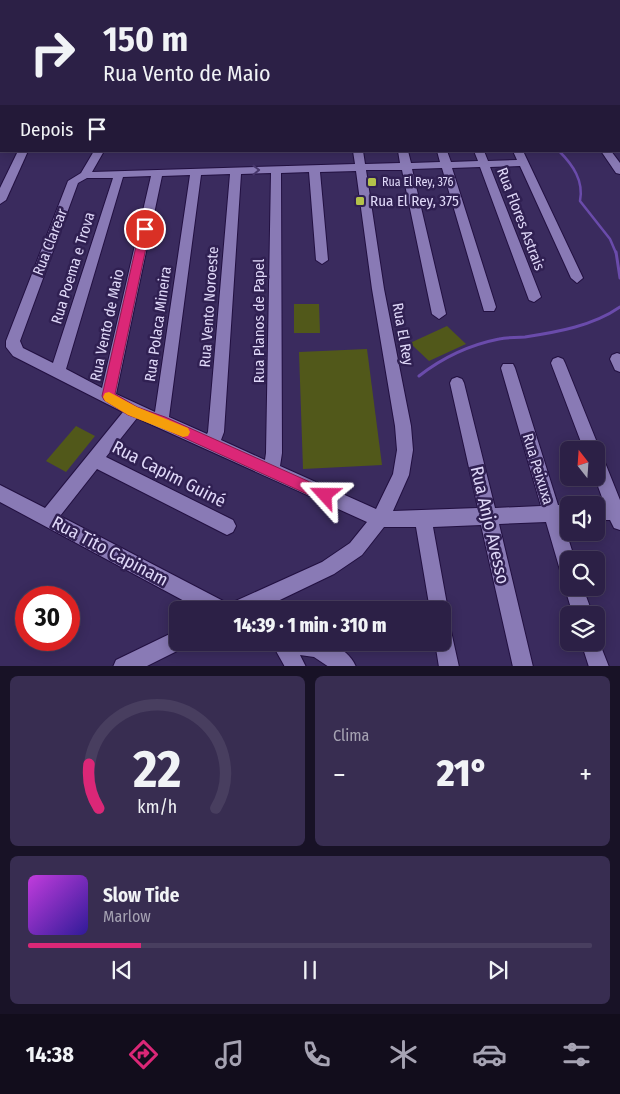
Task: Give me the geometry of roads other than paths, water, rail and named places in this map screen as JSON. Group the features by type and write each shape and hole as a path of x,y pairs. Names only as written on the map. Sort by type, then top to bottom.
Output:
{"street":[{"path":"0,200 23,152"},
{"name":"Rua Clarear","path":"98,152 85,175 73,181 13,342 13,347 18,352 108,396 132,411 161,421 271,472 380,519"},
{"name":"Rua El Rey","path":"257,601 328,568 356,549 380,519 401,475 405,450 403,426 378,289 358,152"},
{"path":"403,152 439,314"},
{"path":"442,152 489,307"},
{"name":"Rua Flores Astrais","path":"479,152 534,297"},
{"path":"518,152 577,278"},
{"path":"607,152 620,170"},
{"path":"85,175 523,163"},
{"name":"Rua Planos de Papel","path":"271,472 274,453 276,170"},
{"path":"314,170 322,260"},
{"name":"Rua Vento Noroeste","path":"212,445 216,432 236,171"},
{"name":"Rua Polaca Mineira","path":"161,421 196,172"},
{"name":"Rua Vento de Maio","path":"108,396 157,173"},
{"name":"Rua Poema e Trova","path":"58,371 119,174"},
{"path":"558,363 588,441"},
{"name":"Rua Peixuxa","path":"508,368 563,551"},
{"name":"Rua Anjo Avesso","path":"457,382 523,666"},
{"path":"48,518 132,411"},
{"name":"Rua Capim Guiné","path":"94,459 227,526"},
{"path":"605,481 619,514 605,513"},
{"name":"Rua Tito Capinam","path":"0,493 203,601"},
{"path":"380,519 560,514"},
{"path":"423,519 437,601"},
{"path":"123,666 169,644"},
{"path":"286,651 296,666"},
{"path":"323,651 346,666"},
{"path":"446,651 449,666"},
{"path":"594,651 598,666"}],"waterway":[{"path":"560,152 569,162 579,180 580,201 610,239 616,253"},
{"path":"616,252 620,278"},
{"path":"419,376 437,363 477,345 502,338 550,333 587,324 620,307"}],"place":[{"name":"Rua El Rey, 376","path":"372,182"},
{"name":"Rua El Rey, 375","path":"360,201"}]}
